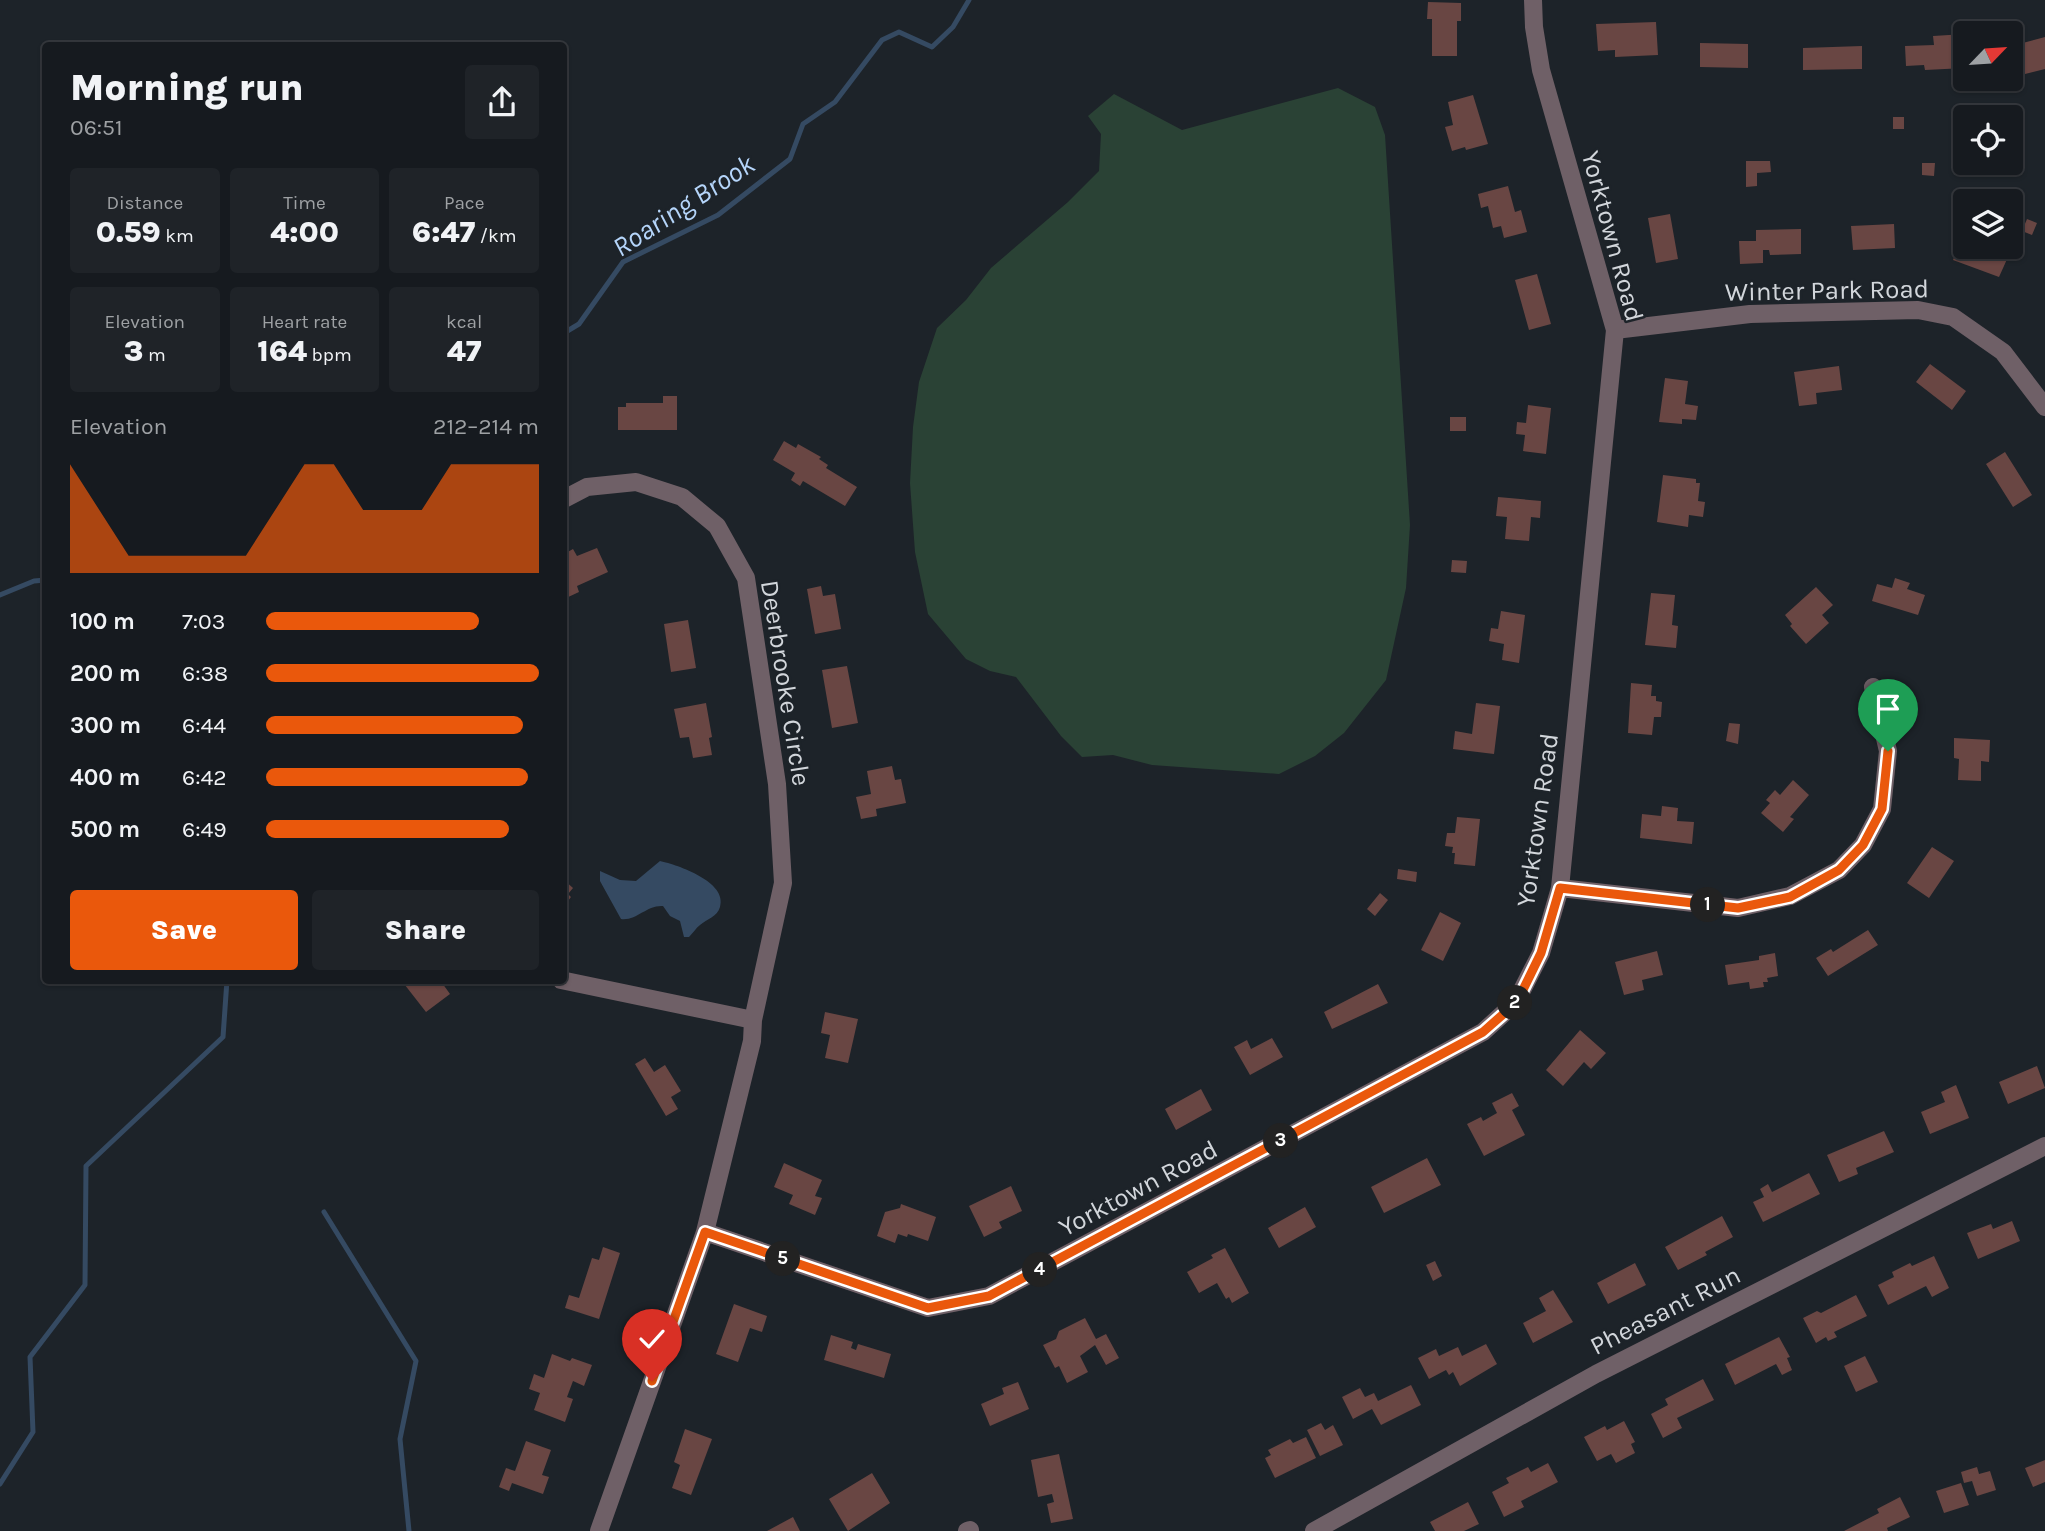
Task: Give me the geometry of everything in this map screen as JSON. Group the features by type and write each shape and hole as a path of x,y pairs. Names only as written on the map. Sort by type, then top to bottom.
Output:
{"street":[{"name":"Yorktown Road","path":"705,1232 928,1308 989,1296 1483,1032 1517,1002 1541,953 1560,888 1615,330 1541,70 1534,27 1534,0"},
{"name":"Winter Park Road","path":"1615,330 1750,314 1918,310 1953,317 2003,352 2044,403"},
{"name":"Deerbrooke Circle","path":"567,497 587,487 636,482 682,497 717,526 746,578 777,784 783,883 753,1020 751,1041 705,1232 599,1531"},
{"path":"1560,888 1738,908 1790,897 1839,870 1863,845 1882,809 1888,751 1873,687"},
{"path":"567,981 753,1020"},
{"name":"Pheasant Run","path":"1314,1531 1596,1374 2045,1146"}],"green space":[{"path":"1338,88 1375,107 1385,135 1410,525 1406,588 1386,680 1344,733 1315,756 1279,774 1152,765 1113,755 1082,757 1061,736 1016,677 990,671 966,659 928,614 915,552 910,483 919,382 937,328 966,300 991,268 1068,202 1099,171 1101,134 1088,116 1114,94 1182,130"}],"water":[{"path":"660,861 700,876 717,890 720,907 717,913 689,937 684,937 680,921 670,916 663,906 657,906 632,918 621,919 600,881 600,871 620,880 636,881"}],"building":[{"path":"1428,2 1461,3 1461,21 1457,21 1457,56 1432,56 1432,19 1427,19"},
{"path":"1656,22 1658,55 1615,57 1615,50 1598,51 1596,24"},
{"path":"1953,35 1953,69 1925,70 1924,65 1906,66 1905,46 1934,45 1933,36"},
{"path":"2045,37 2045,69 2023,74 2023,43"},
{"path":"1700,43 1748,44 1748,68 1700,67"},
{"path":"1862,46 1862,69 1803,70 1803,48"},
{"path":"1473,95 1488,144 1452,151 1445,127 1453,125 1448,102"},
{"path":"1893,117 1904,117 1904,129 1893,129"},
{"path":"1746,161 1770,161 1771,172 1757,173 1757,186 1746,187"},
{"path":"1922,163 1935,163 1934,176 1922,175"},
{"path":"1508,186 1515,212 1521,210 1527,232 1504,238 1501,226 1493,228 1488,206 1481,208 1478,194"},
{"path":"1670,214 1678,259 1656,263 1648,218"},
{"path":"2027,219 2037,223 2032,235 2023,231"},
{"path":"1894,224 1895,248 1853,250 1851,226"},
{"path":"1801,229 1801,254 1770,255 1769,250 1763,250 1763,263 1740,264 1739,241 1756,241 1756,230"},
{"path":"1953,259 2007,259 1999,277"},
{"path":"1537,274 1551,324 1529,330 1515,280"},
{"path":"1930,364 1966,391 1952,410 1916,382"},
{"path":"1839,366 1842,390 1816,393 1817,404 1799,406 1794,372"},
{"path":"1665,378 1688,381 1685,404 1698,406 1696,420 1682,419 1682,424 1659,422"},
{"path":"663,396 677,396 677,430 618,430 618,407 626,407 626,403 663,403"},
{"path":"1528,405 1551,408 1546,454 1523,451 1525,435 1516,434 1517,422 1526,423"},
{"path":"1450,417 1466,417 1466,431 1450,431"},
{"path":"784,441 796,448 798,444 821,457 819,459 828,465 826,468 857,487 845,506 803,481 800,486 791,480 795,473 773,460"},
{"path":"2005,452 2032,495 2013,507 1986,464"},
{"path":"1663,475 1696,479 1696,483 1700,483 1698,501 1705,502 1703,517 1689,515 1688,527 1657,522"},
{"path":"1498,497 1541,501 1540,518 1531,517 1529,541 1505,539 1507,517 1496,516"},
{"path":"597,548 608,572 577,586 579,592 567,598 567,552 573,549 577,556"},
{"path":"1452,560 1467,561 1466,573 1451,572"},
{"path":"1895,578 1910,583 1907,589 1925,595 1918,615 1872,601 1877,584 1892,588"},
{"path":"821,586 823,596 835,594 841,629 815,634 807,589"},
{"path":"1816,587 1833,605 1822,615 1829,623 1806,644 1790,626 1792,624 1785,615"},
{"path":"1651,593 1675,595 1672,625 1678,626 1676,648 1645,645"},
{"path":"1501,611 1525,615 1519,663 1502,660 1504,644 1489,641 1491,628 1498,629"},
{"path":"688,620 696,668 671,672 664,624"},
{"path":"847,666 858,723 832,728 822,670"},
{"path":"1631,683 1652,685 1651,696 1656,696 1656,701 1662,702 1661,717 1654,717 1652,735 1628,733"},
{"path":"706,703 712,755 693,758 689,737 680,738 674,709"},
{"path":"1476,703 1500,706 1494,754 1453,749 1455,731 1472,734"},
{"path":"1729,723 1740,724 1738,744 1726,741"},
{"path":"1954,738 1990,740 1989,762 1981,761 1981,781 1958,780 1959,759 1954,758"},
{"path":"892,766 895,780 901,779 906,803 876,809 877,816 861,819 856,797 871,794 867,771"},
{"path":"1793,780 1809,795 1790,817 1794,819 1783,832 1761,813 1770,803 1766,800 1775,790 1780,795"},
{"path":"1662,806 1678,808 1677,821 1694,822 1692,844 1640,838 1642,814 1661,816"},
{"path":"1457,817 1480,819 1475,866 1454,864 1453,847 1445,846 1447,833 1455,833"},
{"path":"1932,847 1954,861 1929,898 1907,883"},
{"path":"1398,869 1417,872 1416,882 1397,879"},
{"path":"567,883 573,888 568,894 571,897 567,902"},
{"path":"1380,893 1388,900 1375,916 1367,909"},
{"path":"1440,912 1461,923 1443,961 1421,950"},
{"path":"1868,930 1878,945 1828,976 1816,958 1831,949 1833,952"},
{"path":"1657,951 1663,975 1642,980 1644,990 1624,995 1615,962"},
{"path":"1775,953 1778,976 1767,978 1768,982 1763,982 1764,987 1750,989 1749,982 1728,985 1725,965 1759,960 1759,956"},
{"path":"404,984 443,984 450,994 426,1012"},
{"path":"1378,984 1388,1003 1332,1029 1324,1012"},
{"path":"825,1012 858,1019 848,1063 825,1058 830,1035 821,1033"},
{"path":"1580,1030 1606,1053 1591,1069 1584,1062 1563,1086 1546,1070"},
{"path":"1272,1038 1283,1057 1250,1075 1234,1047 1247,1040 1251,1049"},
{"path":"645,1058 654,1072 665,1065 681,1091 671,1097 678,1109 666,1116 635,1064"},
{"path":"2037,1066 2045,1088 2008,1104 1999,1082"},
{"path":"1956,1085 1969,1118 1930,1134 1921,1112 1945,1102 1941,1092"},
{"path":"1201,1089 1212,1110 1176,1130 1165,1109"},
{"path":"1512,1093 1519,1106 1512,1110 1525,1135 1484,1156 1467,1124 1481,1117 1483,1121 1497,1113 1492,1103"},
{"path":"1884,1131 1894,1152 1856,1168 1858,1174 1839,1182 1827,1155"},
{"path":"1427,1158 1441,1185 1384,1213 1371,1187"},
{"path":"784,1163 822,1180 815,1196 822,1198 815,1215 789,1204 793,1195 774,1187"},
{"path":"1809,1173 1820,1194 1763,1222 1753,1202 1764,1197 1760,1189 1768,1184 1772,1192"},
{"path":"1011,1186 1022,1211 999,1222 1002,1228 984,1237 969,1206"},
{"path":"901,1204 936,1217 928,1241 908,1234 907,1237 898,1234 895,1243 877,1236 885,1212 900,1208"},
{"path":"1305,1207 1316,1227 1279,1248 1268,1228"},
{"path":"1722,1216 1733,1237 1678,1270 1665,1247"},
{"path":"2012,1221 2020,1241 1978,1259 1967,1233 1991,1224 1993,1229"},
{"path":"603,1247 620,1253 599,1319 565,1308 569,1295 579,1298 592,1258 599,1260"},
{"path":"1225,1248 1249,1293 1232,1303 1229,1297 1226,1299 1217,1283 1199,1293 1187,1272"},
{"path":"1934,1256 1949,1288 1932,1297 1926,1286 1888,1305 1878,1285 1894,1277 1892,1272"},
{"path":"1435,1261 1442,1276 1433,1281 1426,1265"},
{"path":"1635,1263 1646,1285 1608,1304 1597,1283"},
{"path":"1553,1290 1573,1322 1533,1343 1523,1323 1546,1311 1539,1298"},
{"path":"1856,1295 1867,1316 1834,1332 1837,1337 1828,1341 1826,1337 1816,1343 1803,1318 1817,1311 1821,1313"},
{"path":"734,1304 767,1316 762,1332 750,1328 738,1362 716,1354"},
{"path":"1085,1318 1096,1339 1106,1334 1119,1358 1106,1365 1095,1345 1080,1356 1088,1372 1067,1383 1059,1366 1055,1368 1043,1345 1056,1339 1059,1331"},
{"path":"831,1335 853,1342 851,1348 856,1350 858,1344 891,1354 884,1378 824,1360"},
{"path":"1779,1337 1790,1357 1787,1358 1792,1370 1782,1375 1776,1364 1735,1385 1725,1364"},
{"path":"1486,1344 1497,1364 1460,1386 1453,1372 1449,1375 1446,1370 1429,1379 1418,1358 1436,1349 1439,1356 1458,1347 1462,1356"},
{"path":"552,1354 592,1365 584,1386 573,1381 567,1397 573,1399 565,1422 534,1410 540,1393 529,1389 534,1374 544,1378"},
{"path":"1865,1356 1878,1382 1856,1392 1844,1366"},
{"path":"1703,1379 1714,1400 1677,1418 1682,1428 1663,1438 1651,1414 1668,1405 1665,1399"},
{"path":"1018,1382 1029,1409 990,1426 981,1404 1004,1394 1002,1388"},
{"path":"1411,1385 1421,1405 1381,1425 1372,1409 1353,1419 1342,1397 1360,1388 1365,1397 1374,1393 1378,1401"},
{"path":"1624,1421 1635,1442 1631,1444 1635,1453 1616,1463 1611,1454 1597,1461 1584,1437 1605,1426 1607,1430"},
{"path":"1321,1423 1325,1430 1333,1425 1343,1445 1320,1456 1307,1430"},
{"path":"685,1429 712,1439 691,1495 672,1488 680,1465 674,1462"},
{"path":"1306,1437 1316,1458 1275,1478 1265,1458 1271,1455 1268,1450 1290,1439 1293,1443"},
{"path":"526,1441 551,1450 542,1475 549,1477 543,1494 512,1483 509,1491 499,1487 506,1468 515,1471"},
{"path":"1059,1454 1073,1519 1051,1523 1047,1504 1054,1502 1052,1494 1038,1497 1031,1460"},
{"path":"2045,1460 2045,1482 2033,1487 2025,1468"},
{"path":"1548,1463 1558,1482 1521,1501 1524,1507 1504,1517 1492,1492 1509,1483 1506,1478 1528,1467 1531,1472"},
{"path":"1977,1467 1979,1474 1990,1471 1996,1490 1977,1496 1972,1481 1964,1483 1961,1472"},
{"path":"872,1473 890,1503 848,1531 829,1499"},
{"path":"1961,1483 1969,1505 1944,1513 1936,1491"},
{"path":"1900,1497 1910,1517 1887,1528 1888,1531 1844,1531 1879,1513 1877,1509"},
{"path":"1468,1502 1479,1524 1464,1531 1435,1531 1430,1522"},
{"path":"793,1517 800,1531 767,1531"}],"waterway":[{"name":"Roaring Brook","path":"567,331 579,324 623,262 718,215 790,159 803,124 835,102 882,40 899,32 932,47 953,27 969,0"},
{"name":"Roaring Brook","path":"0,595 42,580"},
{"path":"0,1484 33,1432 30,1357 85,1285 86,1166 223,1037 227,984"},
{"path":"324,1212 416,1361 400,1439 409,1531"}],"route":[{"path":"652,1381 705,1232 928,1308 989,1296 1483,1032 1517,1002 1541,953 1560,888 1738,908 1790,897 1839,870 1863,845 1882,809 1888,751"}]}
